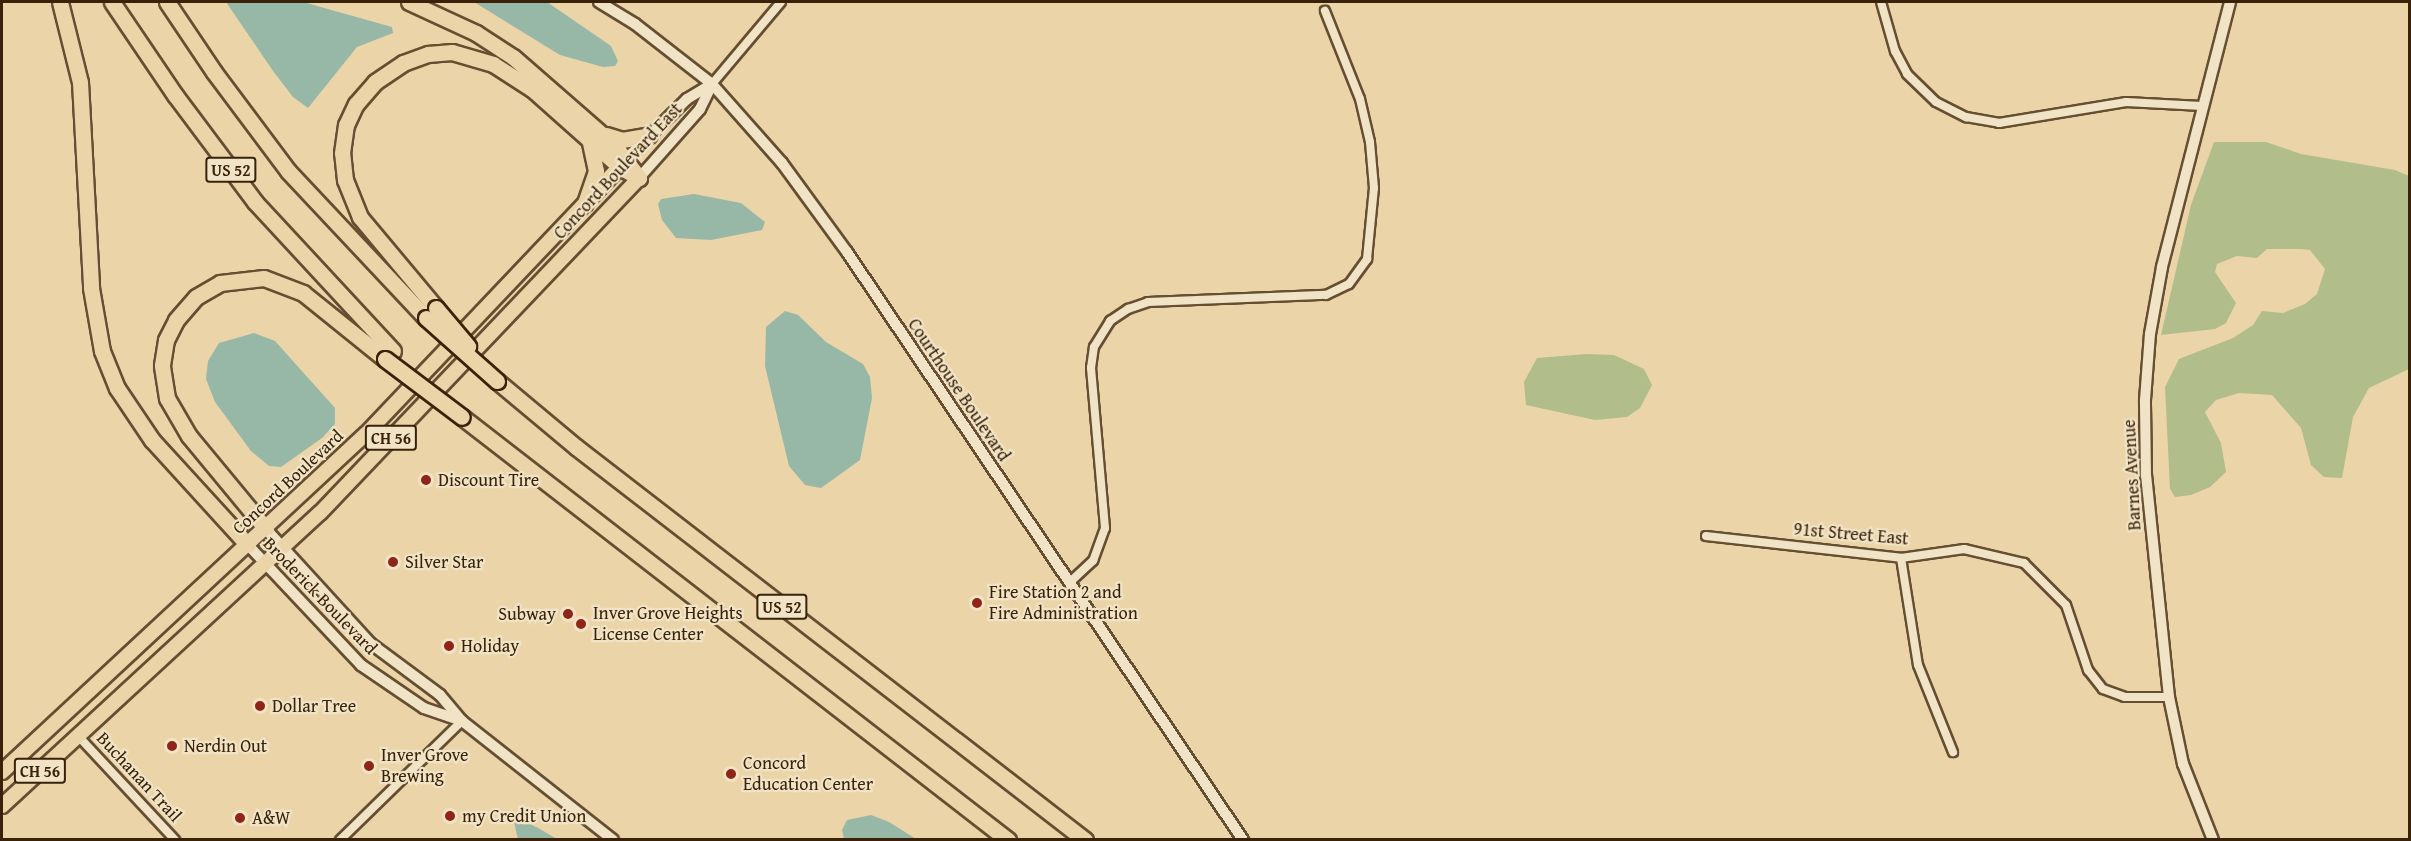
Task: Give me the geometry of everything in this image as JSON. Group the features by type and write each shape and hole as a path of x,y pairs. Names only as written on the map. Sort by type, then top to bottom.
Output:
{"highway":[{"path":"60,2 80,82 92,288 102,351 117,387 152,440 248,545"},
{"name":"US 52","path":"112,2 175,95 255,202 389,355 462,417 1008,840"},
{"name":"US 52","path":"167,2 213,72 288,171 496,381 585,454 1085,840"},
{"path":"409,2 476,33 513,57 639,178"},
{"path":"431,313 350,199 342,153 346,125 356,104 369,89 403,63 428,54 452,52 493,64 512,74 593,134 622,140 649,135"},
{"path":"585,203 596,163 593,134"},
{"path":"266,529 189,436 167,398 162,365 166,340 176,320 196,297 220,284 264,278 303,294 389,355"}],"main road":[{"name":"Concord Boulevard East","path":"585,203 624,162"},
{"name":"Concord Boulevard East","path":"283,549 639,178"},
{"name":"Concord Boulevard","path":"2,772 366,434 585,203"},
{"name":"CH 56","path":"2,806 283,549"}],"street":[{"name":"Courthouse Boulevard","path":"599,2 643,30 711,84 811,201 1243,840"},
{"path":"711,84 781,2"},
{"path":"1881,2 1895,51 1907,74 1936,102 1966,117 1999,123 2126,102 2202,106"},
{"name":"Barnes Avenue","path":"2213,840 2183,764 2169,697 2146,476 2145,400 2150,334 2162,267 2230,2"},
{"path":"1069,583 1093,561 1105,528 1091,368 1094,347 1110,321 1128,309 1148,302 1326,295 1349,284 1367,259 1374,188 1370,142 1360,99 1325,11"},
{"name":"Concord Boulevard East","path":"624,162 687,99 711,84"},
{"name":"Concord Boulevard East","path":"639,178 700,109 711,84"},
{"name":"Broderick Boulevard","path":"266,529 361,635 440,695 462,722 613,840"},
{"name":"91st Street East","path":"1706,536 1901,558 1964,549 2024,562 2066,605 2088,670 2103,689 2125,697 2169,697"},
{"name":"Broderick Boulevard","path":"248,545 361,665 424,708 462,722"},
{"path":"1901,558 1918,665 1953,752"},
{"path":"339,840 462,722"},
{"name":"Buchanan Trail","path":"79,737 175,840"}],"green space":[{"path":"2214,142 2266,142 2301,154 2395,170 2409,176 2409,369 2369,388 2353,417 2342,478 2324,477 2311,465 2301,428 2272,395 2239,393 2216,400 2205,412 2221,443 2226,472 2210,487 2191,495 2175,497 2170,489 2165,387 2179,359 2233,338 2253,325 2262,311 2283,313 2305,304 2317,294 2325,269 2310,250 2300,249 2267,249 2257,258 2237,256 2217,264 2215,272 2236,303 2226,323 2215,329 2161,335 2191,205"},
{"path":"1587,354 1614,355 1644,369 1652,385 1640,408 1627,417 1595,420 1526,405 1524,382 1537,358"}],"shaded area":[{"path":"226,2 303,2 392,27 393,33 357,47 308,108 293,97"},
{"path":"474,2 547,2 611,46 618,61 615,66 603,67 560,55"},
{"path":"694,194 741,203 765,222 762,230 711,240 676,238 662,220 658,204 661,199"},
{"path":"785,311 798,315 826,342 863,364 870,377 872,398 860,460 821,488 805,485 789,466 765,366 766,327"},
{"path":"254,333 275,341 335,408 335,424 322,438 281,467 269,466 251,451 215,402 206,379 208,361 219,343"},
{"path":"871,815 889,822 916,839 844,839 842,830 847,820"},
{"path":"520,819 557,839 518,839 514,822"}],"place":[{"name":"Discount Tire","path":"426,480"},
{"name":"Silver Star","path":"393,562"},
{"name":"Fire Station 2 and Fire Administration","path":"977,603"},
{"name":"Subway","path":"568,614"},
{"name":"Inver Grove Heights License Center","path":"581,624"},
{"name":"Holiday","path":"449,646"},
{"name":"Dollar Tree","path":"260,706"},
{"name":"Nerdin Out","path":"172,746"},
{"name":"Inver Grove Brewing","path":"369,766"},
{"name":"Concord Education Center","path":"731,774"},
{"name":"my Credit Union","path":"450,816"},
{"name":"A&W","path":"240,818"}]}
